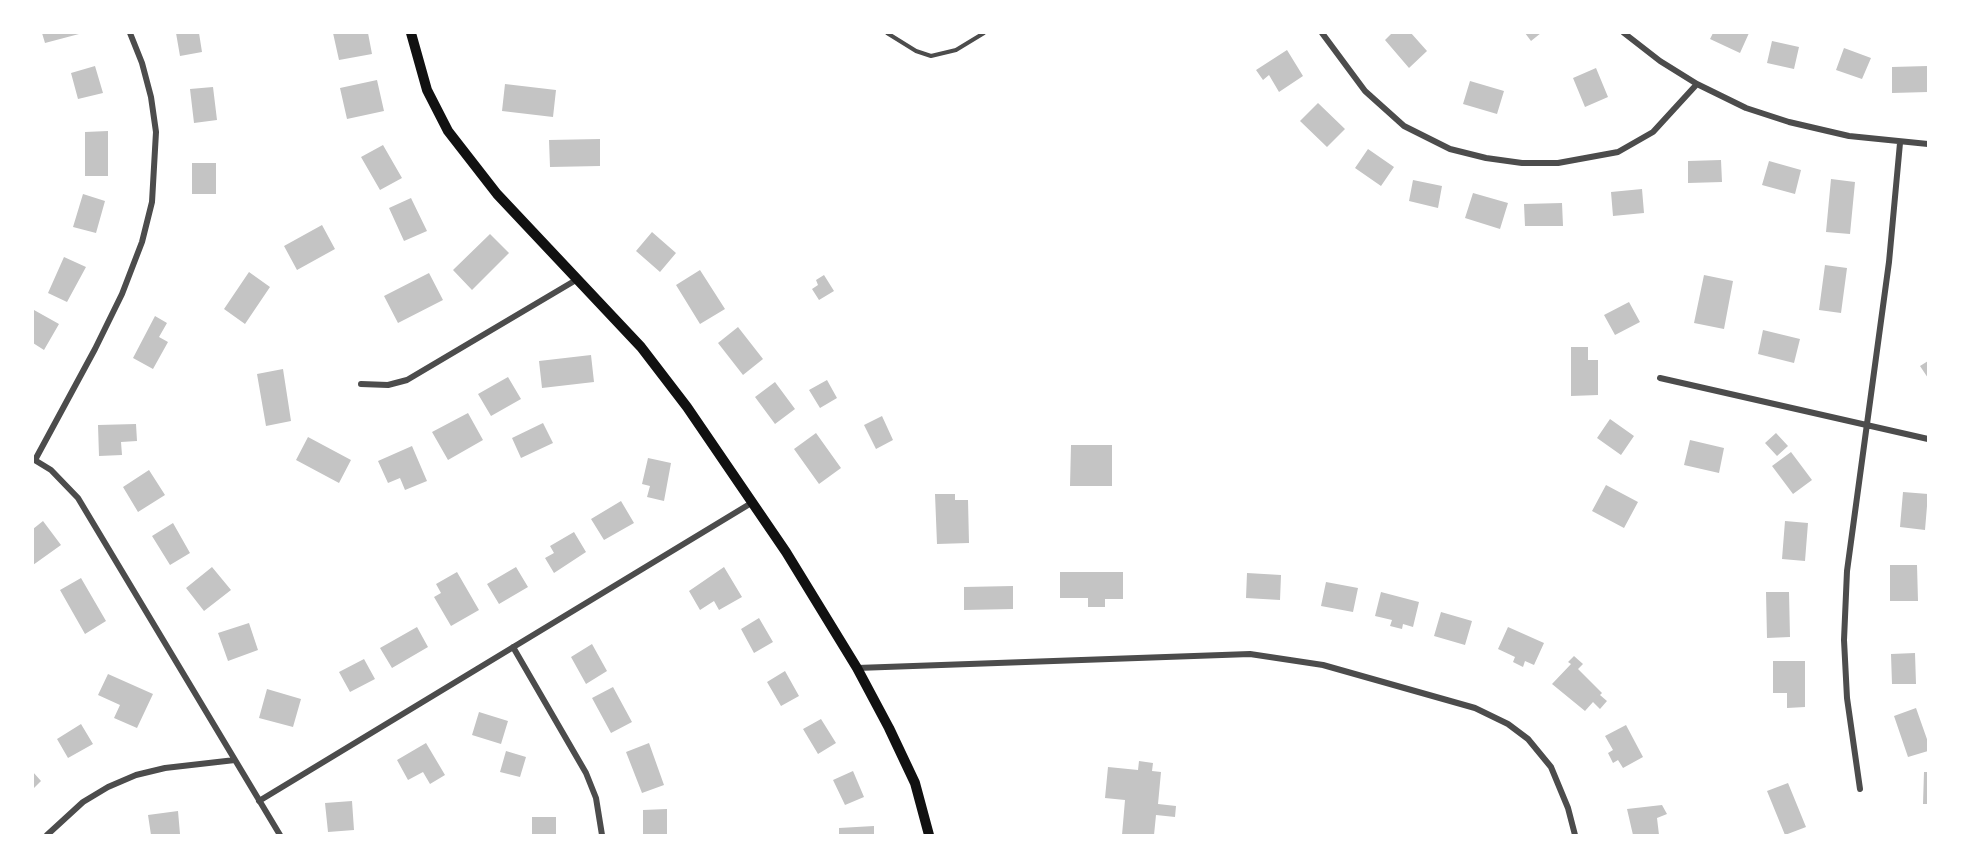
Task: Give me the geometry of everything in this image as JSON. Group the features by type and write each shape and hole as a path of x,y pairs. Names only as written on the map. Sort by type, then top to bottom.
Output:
{"main road":[{"path":"411,33 427,90 448,131 497,194 641,347 687,406 814,596 857,668 915,783 929,835"}],"street":[{"path":"130,33 142,63 151,97 156,155 152,201 142,242 122,294 96,349 34,459 51,470 78,498 279,835"},
{"path":"1322,33 1365,91 1404,126 1450,149 1486,159 1558,163 1618,152 1653,132 1697,84"},
{"path":"1624,33 1660,61 1697,84 1746,108 1789,122 1849,136 1900,143 1928,144"},
{"path":"1860,789 1847,698 1844,640 1847,571 1864,426 1888,262 1900,143"},
{"path":"361,384 388,385 407,380 576,280"},
{"path":"1660,378 1928,439"},
{"path":"259,801 753,502"},
{"path":"513,647 586,773 596,798 602,835"},
{"path":"857,668 1250,654 1323,665 1475,708 1518,731 1551,767 1568,808 1575,835"},
{"path":"48,835 82,802 136,775 165,768 235,760"}],"lane":[{"path":"887,33 916,51 931,56 956,50 984,33"}],"building":[{"path":"42,33 79,33 79,34 45,43"},
{"path":"176,33 199,33 202,52 180,56"},
{"path":"333,33 368,33 372,54 339,60"},
{"path":"1392,33 1411,33 1427,51 1409,68 1385,40"},
{"path":"1525,33 1541,33 1531,41"},
{"path":"1713,33 1749,33 1740,53 1710,39"},
{"path":"1772,41 1799,47 1794,69 1767,63"},
{"path":"1844,48 1871,58 1862,79 1836,70"},
{"path":"1287,50 1303,76 1279,92 1269,75 1263,80 1256,70"},
{"path":"95,66 103,93 78,99 71,73"},
{"path":"1928,66 1928,92 1892,93 1892,67"},
{"path":"1596,68 1608,97 1585,107 1573,78"},
{"path":"377,80 384,111 347,119 340,88"},
{"path":"1470,81 1504,91 1497,114 1463,104"},
{"path":"505,84 556,90 553,117 502,111"},
{"path":"213,87 217,120 194,123 190,89"},
{"path":"1318,103 1345,129 1327,147 1300,121"},
{"path":"108,131 108,176 85,176 85,132"},
{"path":"600,139 600,166 550,167 549,140"},
{"path":"383,145 402,178 380,190 361,157"},
{"path":"1368,149 1394,167 1381,186 1355,168"},
{"path":"1721,160 1722,182 1688,183 1688,161"},
{"path":"1769,161 1801,170 1795,194 1762,185"},
{"path":"192,163 216,163 216,194 192,194"},
{"path":"1831,179 1855,182 1850,234 1826,232"},
{"path":"1413,180 1442,186 1438,208 1409,201"},
{"path":"1642,189 1644,213 1613,216 1611,192"},
{"path":"1473,193 1508,203 1500,229 1465,218"},
{"path":"83,194 105,201 96,233 73,227"},
{"path":"411,198 427,231 404,241 389,208"},
{"path":"1562,203 1563,226 1525,226 1524,204"},
{"path":"322,225 335,249 297,270 284,246"},
{"path":"652,232 676,253 660,272 636,251"},
{"path":"490,234 509,253 472,290 453,270"},
{"path":"64,257 86,267 67,302 48,293"},
{"path":"1825,265 1847,268 1841,313 1819,310"},
{"path":"700,270 725,309 700,324 676,285"},
{"path":"249,272 270,287 245,324 224,309"},
{"path":"429,273 443,300 398,323 384,296"},
{"path":"824,275 834,291 819,300 812,289 818,285 816,280"},
{"path":"1704,275 1733,281 1724,329 1694,323"},
{"path":"1629,302 1640,322 1615,335 1604,315"},
{"path":"34,310 59,324 44,350 33,343"},
{"path":"155,316 167,323 159,337 168,342 153,369 133,358"},
{"path":"738,327 763,359 743,375 718,343"},
{"path":"1763,330 1800,339 1794,363 1758,354"},
{"path":"1571,347 1588,347 1588,360 1598,360 1598,395 1571,396"},
{"path":"591,355 594,382 542,388 539,361"},
{"path":"1928,361 1928,378 1920,366"},
{"path":"283,369 291,421 266,426 257,374"},
{"path":"508,377 521,399 491,416 478,394"},
{"path":"827,380 837,398 820,408 809,390"},
{"path":"775,382 795,409 775,424 755,397"},
{"path":"468,413 483,440 448,460 432,432"},
{"path":"882,416 893,440 876,449 864,425"},
{"path":"1610,419 1634,436 1621,455 1597,438"},
{"path":"543,423 553,443 521,458 512,438"},
{"path":"136,424 137,441 121,442 122,455 99,456 98,425"},
{"path":"816,433 841,468 819,484 794,449"},
{"path":"1776,433 1788,446 1777,456 1765,443"},
{"path":"308,437 351,460 339,483 296,460"},
{"path":"1690,440 1724,448 1719,473 1684,465"},
{"path":"1071,445 1112,445 1112,486 1070,486"},
{"path":"412,446 427,481 405,490 400,478 388,483 378,461"},
{"path":"1791,452 1812,480 1793,494 1772,466"},
{"path":"648,458 671,463 664,501 647,497 650,486 642,484"},
{"path":"149,470 165,495 138,512 123,487"},
{"path":"1606,485 1638,502 1624,528 1592,511"},
{"path":"1903,492 1928,494 1925,530 1900,527"},
{"path":"935,494 955,494 955,500 968,500 969,543 937,544"},
{"path":"621,501 634,523 604,540 591,519"},
{"path":"43,521 61,545 33,565 33,529"},
{"path":"1785,521 1808,523 1805,561 1782,559"},
{"path":"173,523 190,553 170,565 152,536"},
{"path":"574,532 586,552 554,573 545,558 554,553 550,546"},
{"path":"1890,565 1917,565 1918,601 1890,601"},
{"path":"212,567 231,590 204,611 186,588"},
{"path":"516,567 528,587 499,604 487,584"},
{"path":"724,567 742,597 719,610 714,601 700,610 689,591"},
{"path":"457,572 479,610 451,626 434,597 441,593 436,584"},
{"path":"1060,572 1123,572 1123,599 1105,599 1105,607 1088,607 1088,598 1060,598"},
{"path":"1247,573 1281,575 1280,600 1246,598"},
{"path":"81,578 106,621 85,634 60,590"},
{"path":"1326,582 1358,588 1353,612 1321,606"},
{"path":"1013,586 1013,609 964,610 964,587"},
{"path":"1381,592 1419,602 1413,627 1403,624 1402,629 1390,626 1392,620 1375,616"},
{"path":"1766,592 1789,592 1790,637 1767,638"},
{"path":"1441,612 1472,621 1465,645 1434,636"},
{"path":"759,618 773,642 754,653 741,629"},
{"path":"249,623 258,650 228,661 218,633"},
{"path":"417,627 428,647 392,668 380,648"},
{"path":"1508,627 1544,643 1534,665 1525,661 1523,667 1513,662 1515,657 1498,649"},
{"path":"592,644 607,671 586,684 571,657"},
{"path":"1915,653 1916,684 1892,684 1891,654"},
{"path":"1574,656 1583,664 1578,669 1607,701 1600,709 1593,702 1585,711 1552,684 1571,664 1568,662"},
{"path":"364,659 375,679 350,692 339,672"},
{"path":"1773,661 1805,661 1805,707 1787,708 1787,693 1773,693"},
{"path":"785,671 799,696 781,706 767,682"},
{"path":"108,674 153,694 137,728 114,718 120,705 98,695"},
{"path":"613,687 632,722 611,733 592,698"},
{"path":"267,689 301,699 293,727 259,718"},
{"path":"1916,708 1928,742 1928,751 1908,757 1894,716"},
{"path":"479,712 508,721 501,744 472,735"},
{"path":"821,719 836,743 818,754 803,729"},
{"path":"81,724 93,744 68,758 57,739"},
{"path":"1626,725 1643,757 1623,768 1618,760 1613,763 1608,753 1613,750 1605,736"},
{"path":"426,743 445,775 430,784 423,772 408,780 397,760"},
{"path":"649,743 664,785 642,793 626,752"},
{"path":"506,751 526,757 520,777 500,772"},
{"path":"1139,761 1153,763 1152,771 1161,772 1158,804 1176,806 1175,817 1156,815 1154,835 1122,835 1125,800 1105,798 1108,767 1138,770"},
{"path":"853,771 864,797 845,805 833,780"},
{"path":"33,772 41,781 33,789"},
{"path":"1924,772 1928,772 1928,804 1923,804"},
{"path":"1788,783 1806,827 1785,835 1767,791"},
{"path":"352,801 354,830 328,832 325,803"},
{"path":"1662,805 1667,814 1657,818 1659,835 1633,835 1627,809"},
{"path":"667,809 667,835 643,835 643,810"},
{"path":"178,811 180,834 151,835 148,815"},
{"path":"532,817 556,817 556,835 532,835"},
{"path":"874,826 874,835 839,835 839,828"}]}
